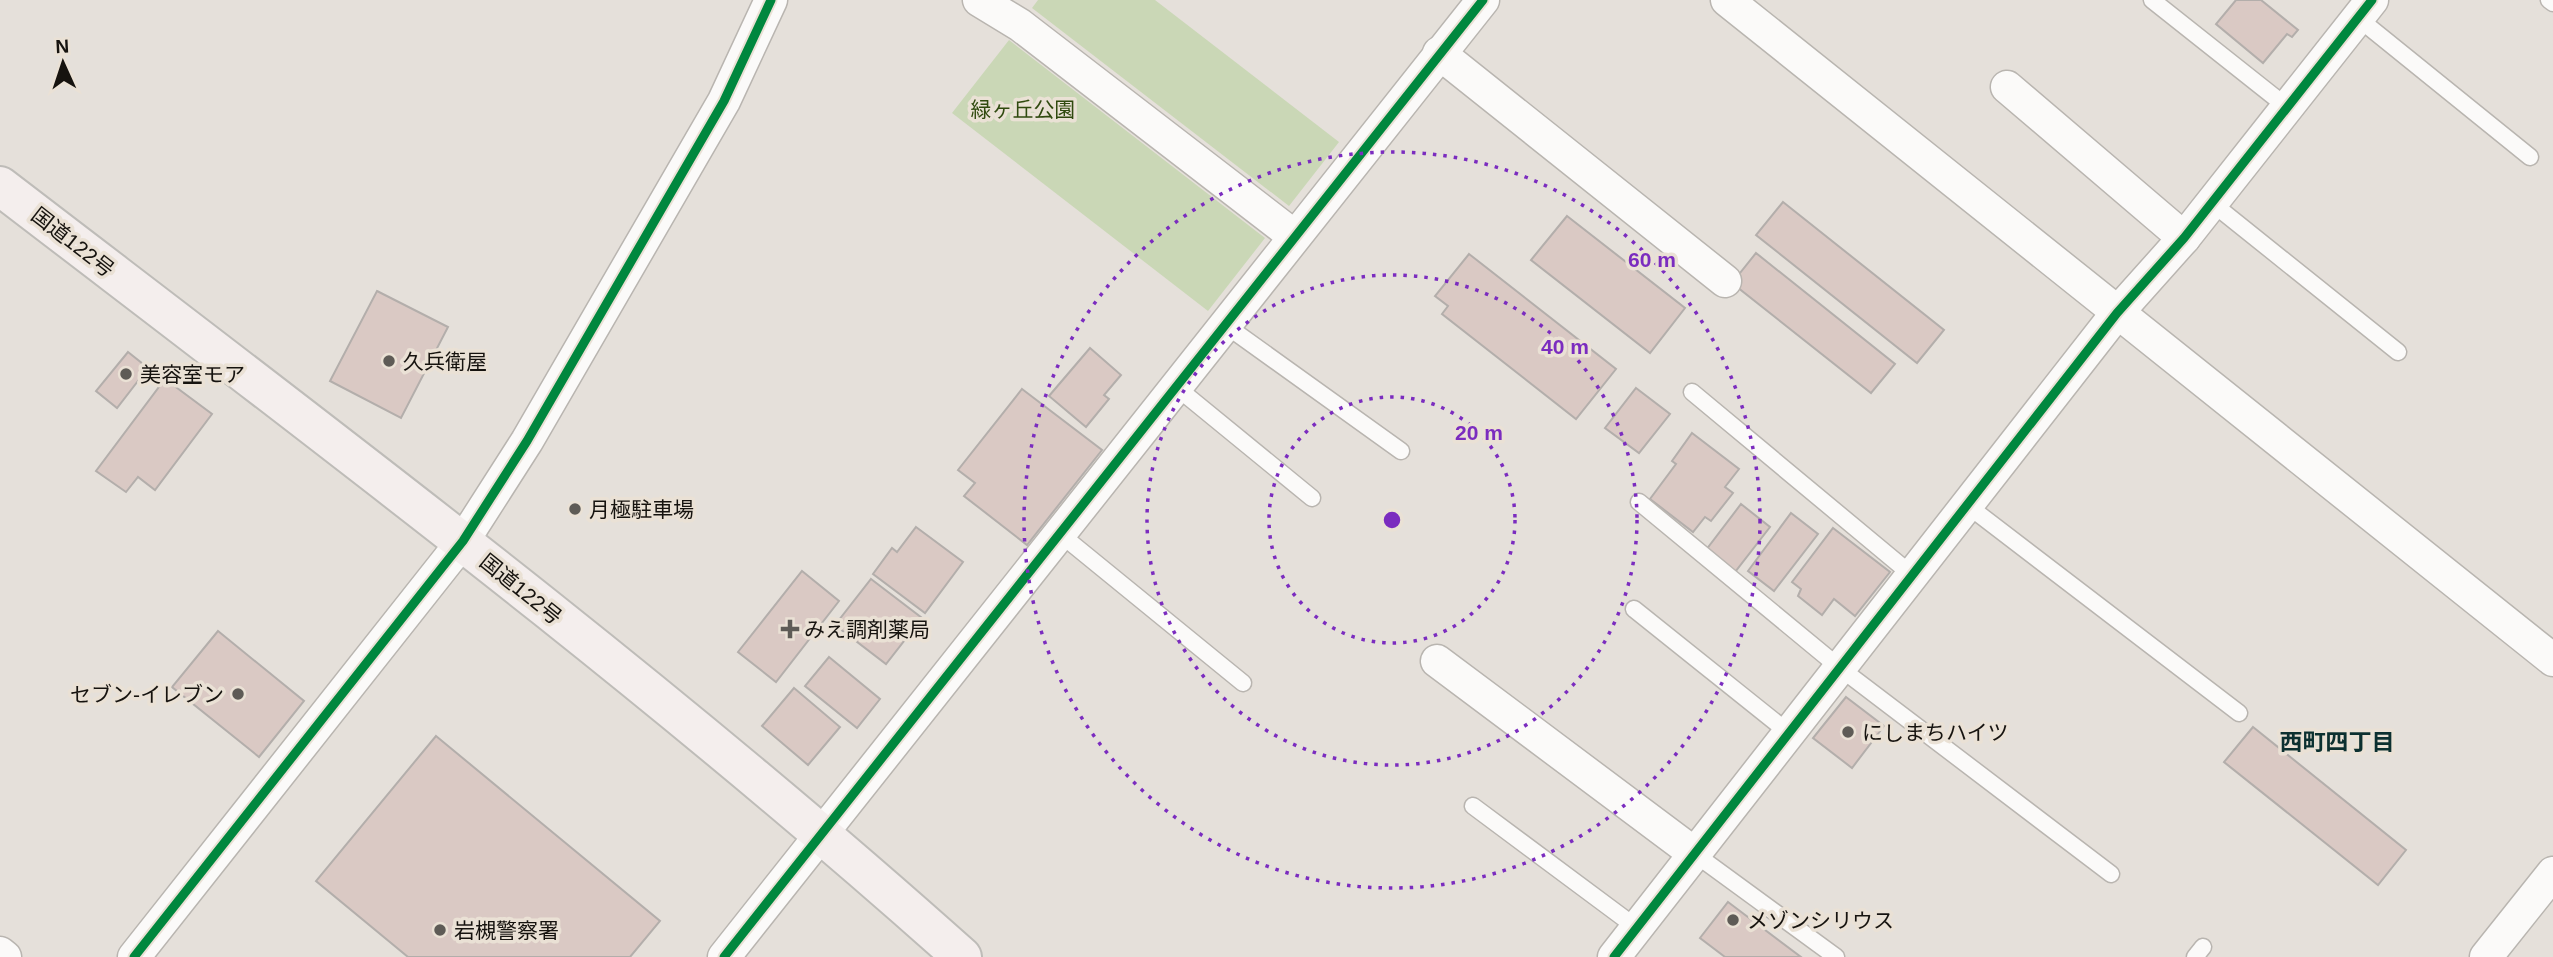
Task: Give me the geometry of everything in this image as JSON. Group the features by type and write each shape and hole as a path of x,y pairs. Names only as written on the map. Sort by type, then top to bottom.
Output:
{"highway":[{"name":"国道122号","path":"0,186 463,541 824,833 962,957"}],"street":[{"path":"134,957 463,541 527,441 724,101 771,0"},
{"path":"979,0 1020,25 1294,236"},
{"path":"724,957 1483,0"},
{"path":"1727,0 2553,660"},
{"path":"1614,957 2117,313 2184,238 2365,9"},
{"path":"1439,53 1725,281"},
{"path":"2007,87 2184,238"},
{"path":"1437,661 1695,854"},
{"path":"2486,957 2549,885"},
{"path":"0,953 5,957"}],"lane":[{"path":"2152,0 2287,107"},
{"path":"2365,9 2530,156"},
{"path":"2212,202 2398,352"},
{"path":"1224,324 1401,451"},
{"path":"1175,386 1312,498"},
{"path":"1692,392 1912,575"},
{"path":"1639,502 1840,668 2111,874"},
{"path":"1968,505 2239,713"},
{"path":"1059,533 1243,683"},
{"path":"1634,609 1789,733"},
{"path":"1473,806 1637,928"},
{"path":"1695,854 1836,957"}],"green space":[{"name":"緑ヶ丘公園","path":"1038,0 1155,0 1339,142 1289,206 1032,8"},
{"name":"緑ヶ丘公園","path":"1009,40 1265,238 1208,311 952,113"}],"building":[{"path":"2236,0 2261,0 2298,30 2292,37 2287,34 2263,63 2216,24"},
{"path":"1783,202 1944,330 1917,363 1756,235"},
{"path":"1567,216 1685,308 1650,353 1531,260"},
{"path":"1756,253 1895,364 1871,393 1732,283"},
{"path":"1469,254 1616,369 1576,419 1442,314 1448,306 1435,296"},
{"path":"377,291 448,327 401,418 330,381"},
{"path":"1090,348 1121,375 1104,395 1109,399 1086,427 1049,396"},
{"path":"128,352 148,368 117,408 96,391"},
{"path":"165,379 212,414 155,490 138,477 126,492 96,471"},
{"path":"1636,388 1670,414 1639,453 1605,428"},
{"path":"1022,389 1102,450 1027,545 964,496 975,483 958,470"},
{"path":"1692,433 1739,469 1725,487 1733,493 1711,521 1705,517 1693,532 1650,499 1676,464 1672,461"},
{"path":"1741,504 1770,527 1735,572 1706,550"},
{"path":"1791,513 1818,534 1774,591 1748,571"},
{"path":"916,527 963,562 925,613 873,574 892,548 897,552"},
{"path":"1833,528 1890,572 1855,616 1834,599 1822,615 1798,596 1801,589 1792,582"},
{"path":"802,571 839,601 776,682 738,652"},
{"path":"871,579 922,618 886,664 835,625"},
{"name":"セブン-イレブン","path":"218,631 304,701 259,757 172,687"},
{"path":"829,657 880,699 857,728 805,686"},
{"path":"794,688 840,727 808,765 762,726"},
{"name":"にしまちハイツ","path":"1846,697 1884,726 1852,768 1813,738"},
{"path":"2253,727 2406,850 2378,885 2224,762"},
{"path":"436,736 660,921 630,957 408,957 316,881"},
{"name":"メゾンシリウス","path":"1728,902 1801,957 1725,957 1700,938"}],"cycle path":[{"path":"134,957 463,541 527,441 724,101 771,0"},
{"path":"724,957 1483,0"},
{"path":"1614,957 2117,313 2184,238 2372,0"}],"place":[{"name":"久兵衛屋","path":"389,361"},
{"name":"美容室モア","path":"126,374"},
{"name":"月極駐車場","path":"575,509"},
{"name":"みえ調剤薬局","path":"790,629"},
{"name":"セブン-イレブン","path":"238,694"},
{"name":"にしまちハイツ","path":"1848,732"},
{"name":"メゾンシリウス","path":"1733,920"},
{"name":"岩槻警察署","path":"440,930"}],"district":[{"name":"西町四丁目","path":"2337,742"}]}
